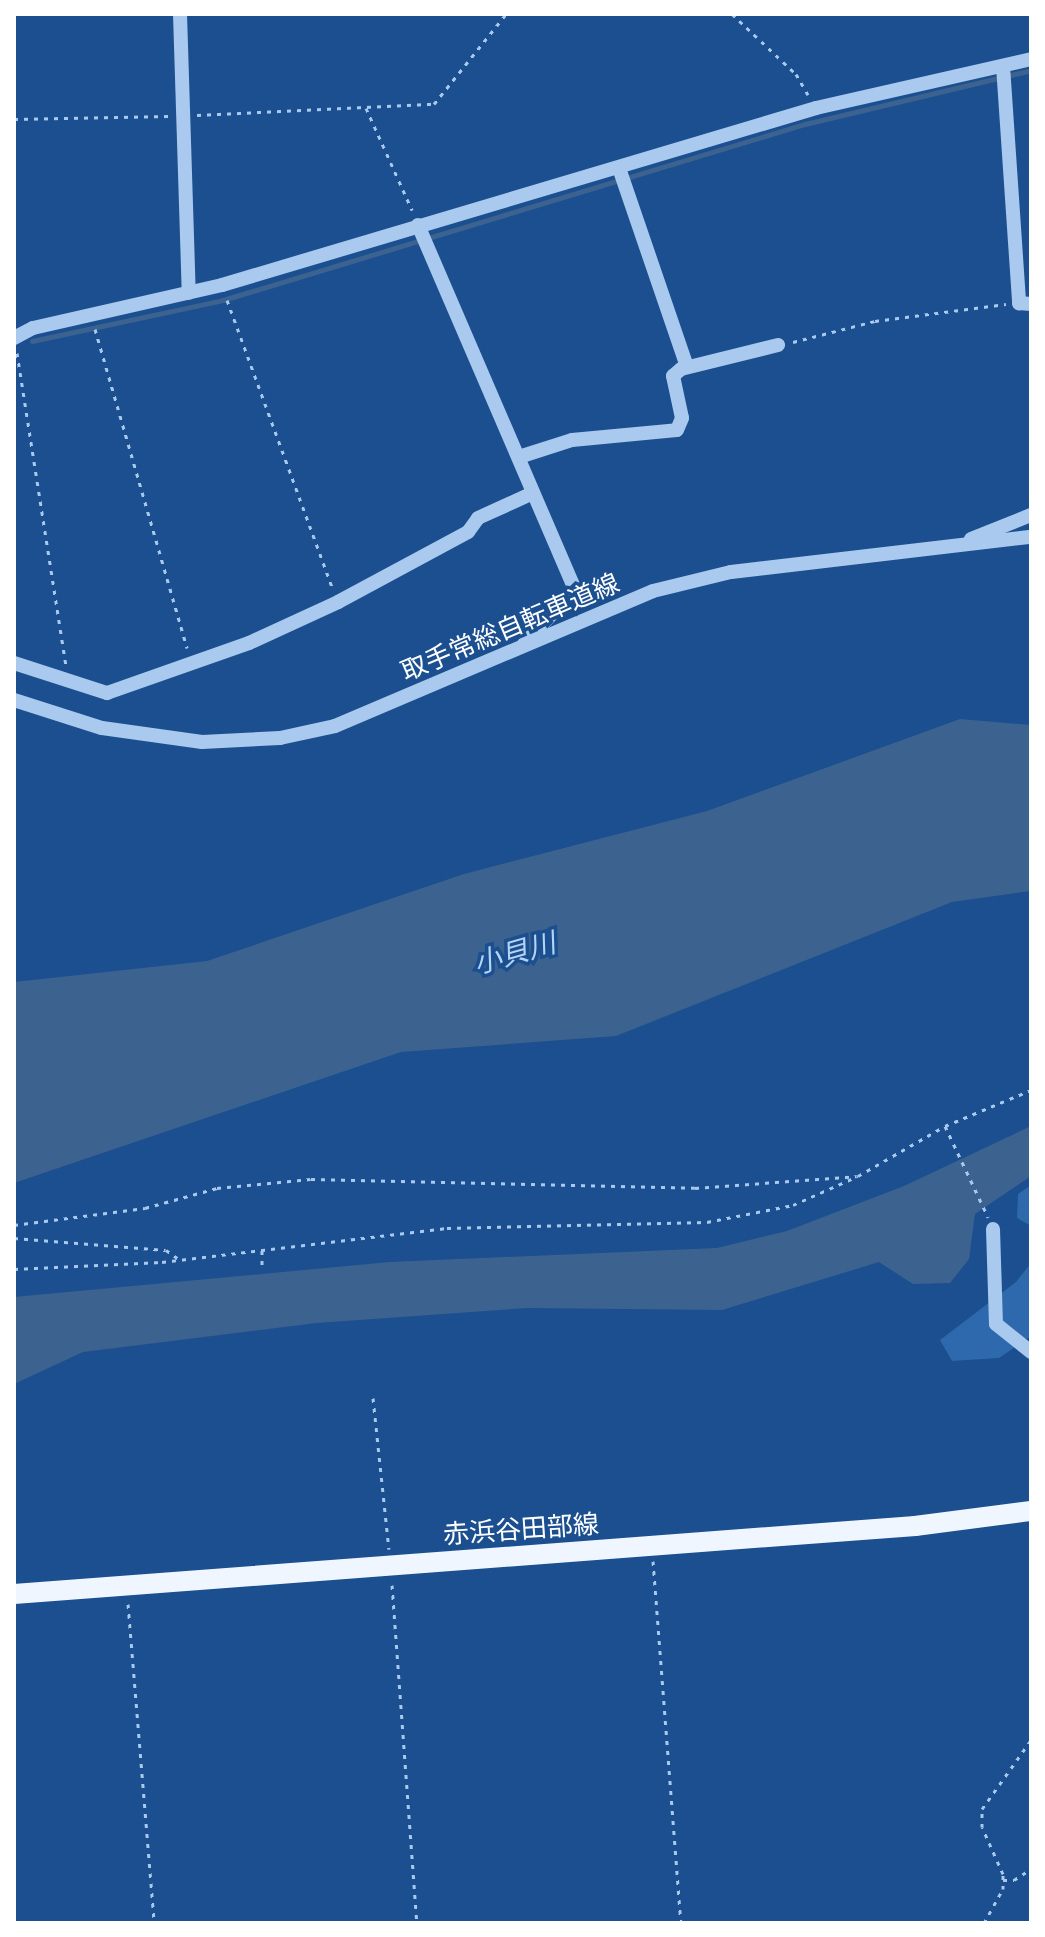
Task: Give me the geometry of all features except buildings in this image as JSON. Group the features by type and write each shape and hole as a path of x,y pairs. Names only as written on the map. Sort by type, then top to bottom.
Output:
{"main road":[{"name":"赤浜谷田部線","path":"14,1594 651,1546 1031,1511"}],"street":[{"path":"180,14 189,293"},
{"path":"14,337 33,328 93,317 222,285 816,108 1031,59"},
{"path":"1003,66 1025,303"},
{"path":"619,168 687,367"},
{"path":"418,225 522,456 533,493 575,589 521,648"},
{"path":"14,323 33,328"},
{"path":"522,456 572,440 677,430 682,418 673,376 687,367 778,345"},
{"path":"14,663 107,693 192,663 338,602 468,532 478,518 533,493"},
{"path":"952,547 1031,515"},
{"name":"取手常総自転車道線","path":"14,700 102,728 202,742 280,738 335,726 653,591 731,572 1031,537"},
{"path":"993,1229 996,1324 1031,1352"}],"path":[{"path":"14,119 434,104 506,14"},
{"path":"732,14 796,74 816,108"},
{"path":"366,108 418,225"},
{"path":"222,285 338,602"},
{"path":"778,345 875,321 1025,303"},
{"path":"93,317 114,405 192,663"},
{"path":"14,337 68,681"},
{"path":"14,1269 181,1260 447,1228 707,1222 793,1205 858,1176 945,1126 1031,1090"},
{"path":"945,1126 987,1213"},
{"path":"14,1225 145,1208 217,1188 311,1179 695,1188 858,1176"},
{"path":"14,1238 166,1250 181,1260"},
{"path":"262,1250 262,1267"},
{"path":"373,1398 391,1565 417,1923"},
{"path":"651,1546 681,1923"},
{"path":"126,1586 154,1923"},
{"path":"984,1923 1003,1880 982,1827 982,1809 1031,1740"},
{"path":"1003,1880 1014,1880 1031,1869"}],"shaded area":[{"path":"1031,1185 1031,1226 1017,1218 1018,1194"},
{"path":"1031,1263 1031,1336 999,1358 952,1361 940,1340 1016,1282"}],"water":[{"name":"小貝川","path":"960,719 1031,725 1031,891 952,902 616,1036 401,1052 14,1183 14,982 207,961 464,874 707,811"},
{"path":"1031,1126 1031,1176 975,1214 969,1259 950,1283 913,1284 879,1262 722,1310 527,1308 317,1323 83,1352 14,1384 14,1297 390,1262 717,1248 787,1231 904,1186"}],"waterway":[{"path":"32,341 223,300 805,124 1031,70"}]}
